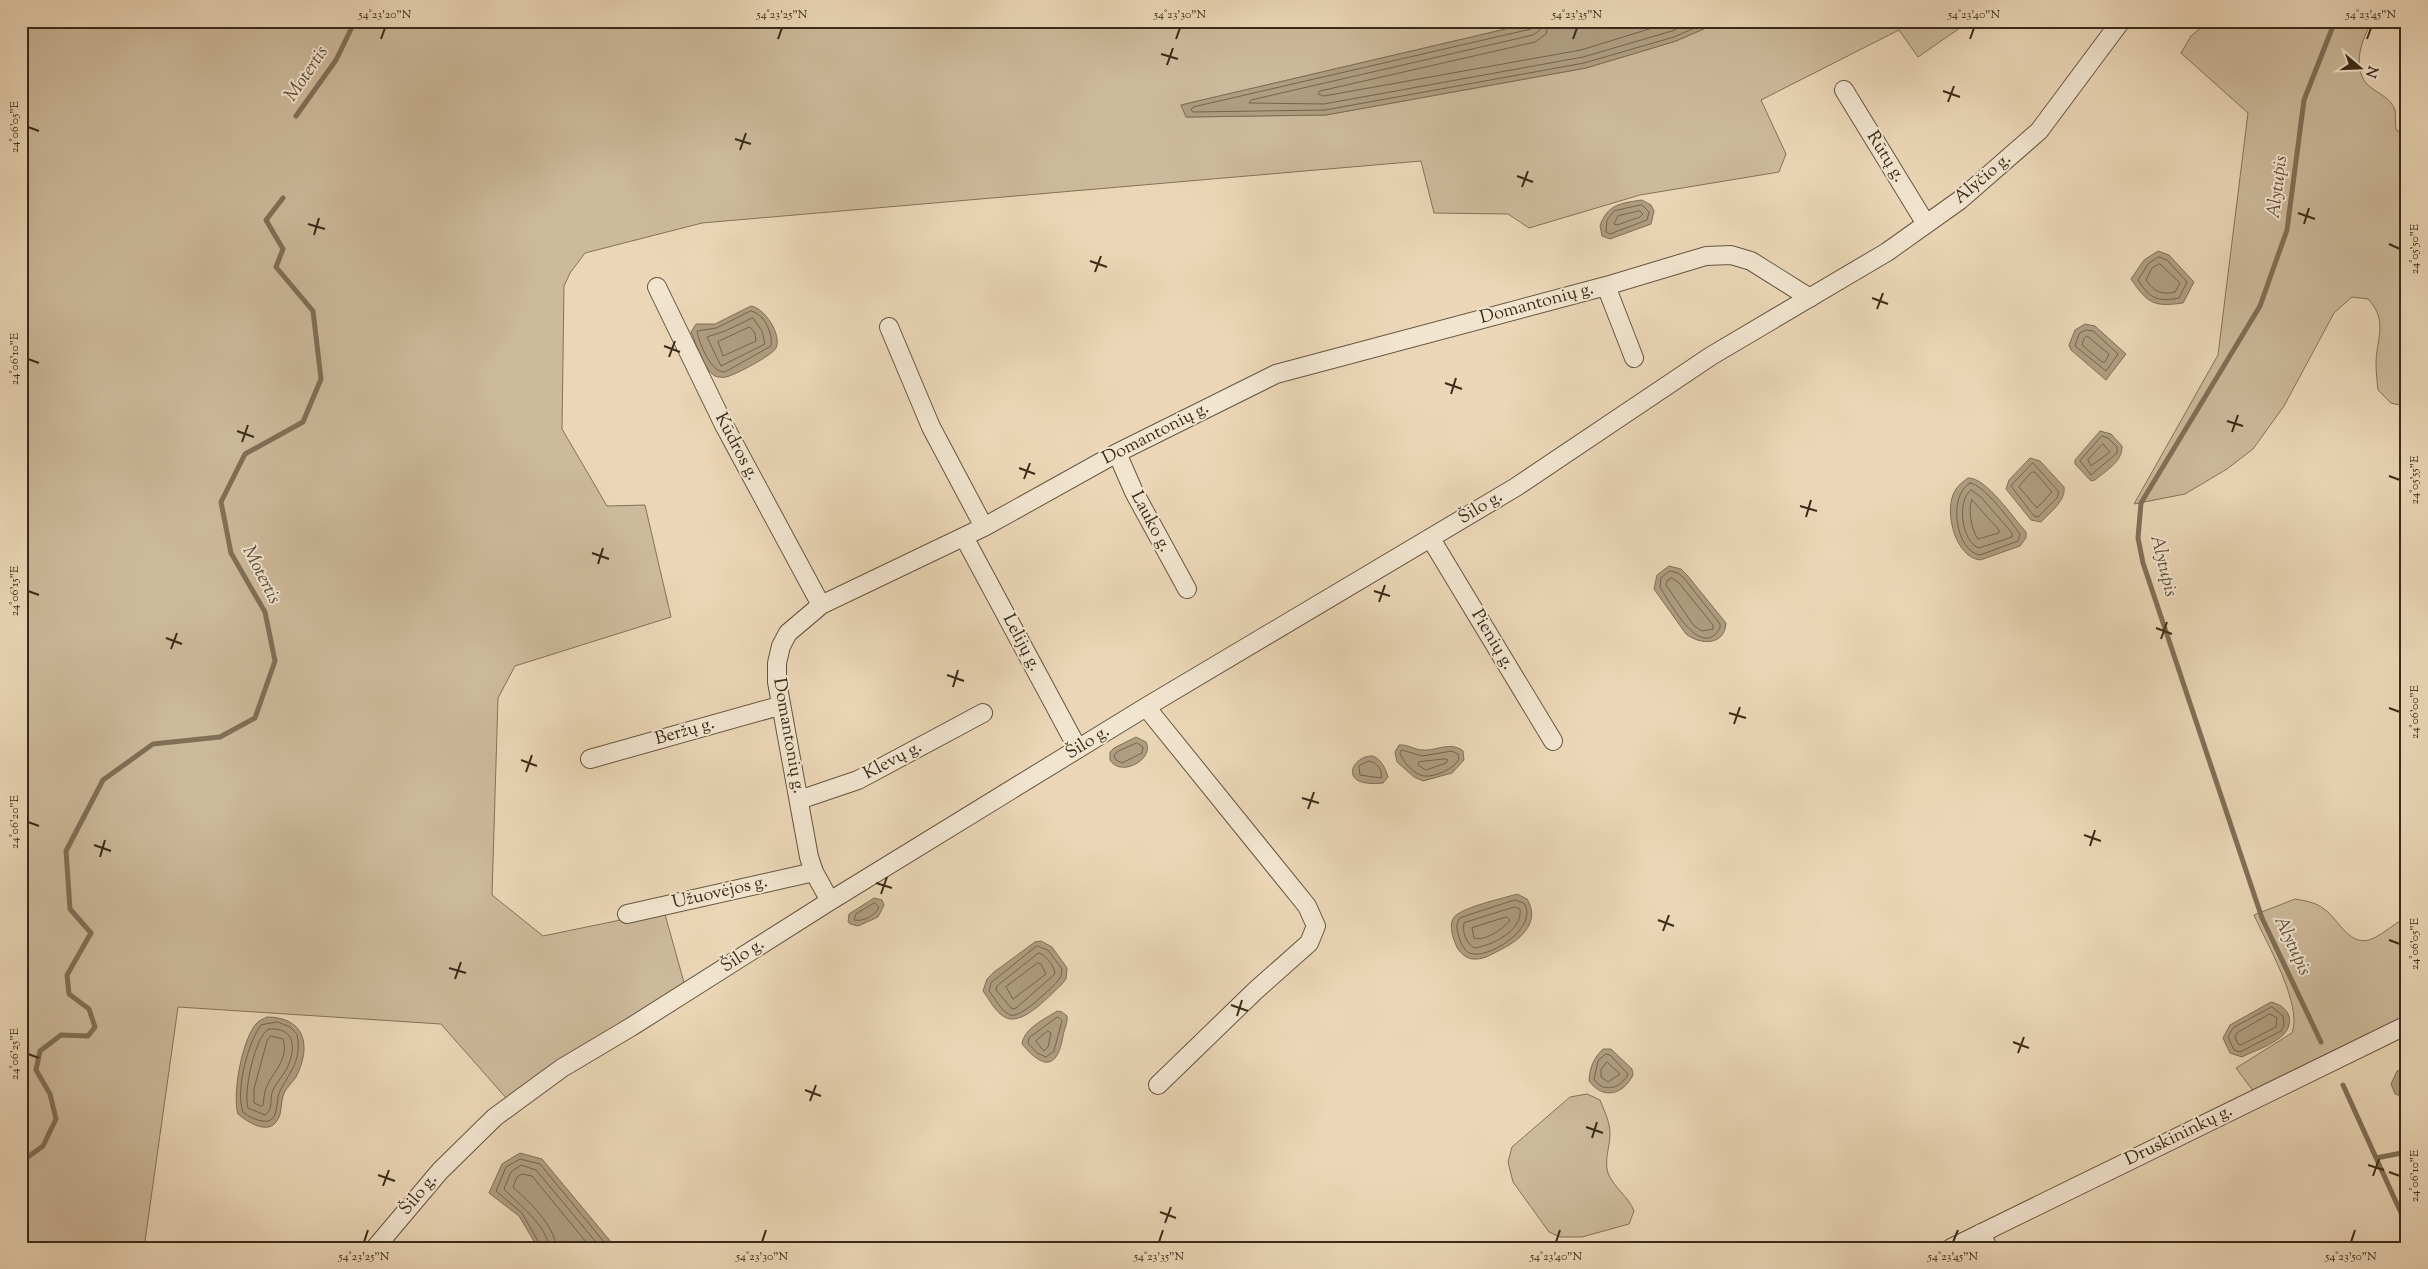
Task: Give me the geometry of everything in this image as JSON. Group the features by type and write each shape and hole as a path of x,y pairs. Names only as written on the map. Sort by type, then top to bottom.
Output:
{"street":[{"name":"Alyčio g.","path":"1810,298 1887,252 1960,200 2039,131 2121,21"},
{"name":"Rūtų g.","path":"1844,90 1926,224"},
{"name":"Domantonių g.","path":"830,900 814,872 779,706 777,663 781,646 788,633 821,605 984,527 1117,453 1276,374 1606,286 1706,256 1731,255 1750,260 1810,298"},
{"path":"1606,286 1634,358"},
{"name":"Kūdros g.","path":"657,287 724,425 821,605"},
{"name":"Šilo g.","path":"375,1248 440,1170 494,1117 562,1068 631,1028 830,900 1146,707 1516,487 1711,356 1810,298"},
{"path":"889,327 931,428 984,527"},
{"name":"Lauko g.","path":"1117,453 1134,492 1187,589"},
{"name":"Lelijų g.","path":"964,537 1078,749"},
{"name":"Pienių g.","path":"1431,539 1552,741"},
{"name":"Beržų g.","path":"590,759 779,706"},
{"path":"1146,707 1307,906 1316,926 1309,943 1255,991 1158,1085"},
{"name":"Klevų g.","path":"800,800 858,780 983,713"},
{"name":"Užuovėjos g.","path":"627,914 814,872"},
{"name":"Druskininkų g.","path":"1951,1248 1984,1240 2407,1025"}],"shaded area":[{"path":"21,21 1540,21 1181,105 1187,117 1326,115 1586,68 1676,41 1722,21 1970,21 1918,57 1899,30 1761,100 1786,154 1779,172 1640,195 1529,228 1508,214 1434,213 1421,161 702,223 585,253 570,273 564,286 562,429 607,506 645,505 671,617 515,666 498,698 492,895 543,936 664,911 685,986 507,1099 441,1024 178,1007 144,1248 21,1248"},
{"path":"2209,21 2373,21 2365,35 2360,52 2359,60 2362,76 2366,83 2390,101 2395,110 2396,130 2407,135 2407,407 2391,403 2378,390 2376,362 2380,322 2378,314 2368,299 2352,297 2334,313 2284,406 2253,449 2227,469 2185,494 2134,504 2218,355 2248,113 2181,53 2191,36"},
{"path":"2295,899 2310,902 2321,907 2346,932 2358,940 2366,941 2374,938 2403,919 2407,920 2407,1016 2254,1092 2236,1068 2292,1033 2294,1021 2288,990 2282,974 2254,915"},
{"path":"1587,1094 1600,1100 1608,1121 1610,1134 1607,1158 1608,1173 1634,1211 1629,1224 1582,1237 1560,1237 1549,1232 1513,1182 1508,1162 1512,1147 1570,1097"}],"water":[{"path":"1540,21 1722,21 1676,41 1586,68 1326,115 1186,117 1181,105"},
{"path":"1642,200 1651,205 1654,211 1651,224 1610,239 1602,236 1600,226 1611,209 1622,204"},
{"path":"2158,251 2169,255 2194,282 2183,303 2158,304 2152,302 2142,294 2131,279 2144,260"},
{"path":"751,306 762,312 771,323 777,336 776,348 761,360 737,373 725,377 715,376 707,368 691,332 696,324 715,324"},
{"path":"2085,324 2095,326 2126,354 2106,380 2071,350 2069,345 2075,330"},
{"path":"2100,431 2111,434 2122,446 2122,452 2113,466 2091,481 2075,464 2075,460"},
{"path":"2030,458 2040,461 2064,487 2063,497 2060,502 2041,522 2031,520 2006,489 2009,480"},
{"path":"1968,478 1983,484 1991,491 2026,532 2026,538 2020,546 1980,560 1972,557 1965,551 1954,534 1950,513 1953,495 1961,483"},
{"path":"1669,566 1681,569 1687,575 1726,623 1725,631 1717,639 1711,641 1698,640 1686,634 1654,589 1657,575"},
{"path":"1136,737 1146,742 1146,755 1136,764 1129,767 1115,765 1110,760 1110,752"},
{"path":"1399,745 1423,750 1454,747 1463,751 1464,760 1452,773 1423,781 1414,777 1397,762 1395,752"},
{"path":"1373,756 1381,762 1387,774 1388,777 1383,783 1371,784 1362,782 1355,778 1353,774 1354,766 1362,758"},
{"path":"1517,894 1527,899 1531,908 1532,916 1526,931 1506,947 1486,957 1473,959 1463,954 1457,947 1452,932 1451,925 1456,915 1472,907"},
{"path":"874,898 882,900 884,905 878,917 858,926 848,922 849,914"},
{"path":"1041,941 1052,947 1067,968 1066,979 1034,1010 1017,1018 1010,1019 1003,1016 983,991 987,979 1035,942"},
{"path":"2271,1002 2282,1007 2288,1013 2289,1024 2286,1031 2281,1037 2265,1047 2242,1057 2230,1053 2223,1038 2230,1025"},
{"path":"1057,1011 1067,1016 1060,1047 1053,1060 1048,1062 1042,1061 1036,1058 1022,1044 1027,1033 1036,1024"},
{"path":"267,1017 280,1018 290,1022 297,1028 302,1035 304,1055 296,1077 284,1093 281,1111 276,1122 269,1127 264,1127 250,1122 238,1114 236,1094 237,1081 247,1041 257,1023"},
{"path":"1603,1049 1611,1049 1632,1069 1633,1075 1629,1082 1613,1093 1600,1091 1589,1081 1593,1064"},
{"path":"2407,1068 2407,1098 2395,1094 2391,1084 2397,1071"},
{"path":"520,1153 542,1159 616,1248 538,1248 519,1216 489,1193 502,1164"}],"waterway":[{"name":"Motertis","path":"296,116 336,60 355,21"},
{"name":"Alytupis","path":"2321,1042 2262,918 2143,563 2138,538 2141,503 2260,306 2287,230 2304,100 2335,21"},
{"name":"Motertis","path":"21,1162 43,1146 56,1119 50,1094 36,1070 40,1051 61,1035 88,1036 95,1027 89,1009 69,994 67,975 91,933 70,909 66,851 103,780 153,744 220,737 255,718 275,661 265,612 231,553 221,502 245,454 303,422 321,379 313,311 276,267 283,249 266,220 283,198"},
{"name":"Alytupis","path":"2343,1085 2407,1226"},
{"path":"2376,1158 2407,1152"}]}
